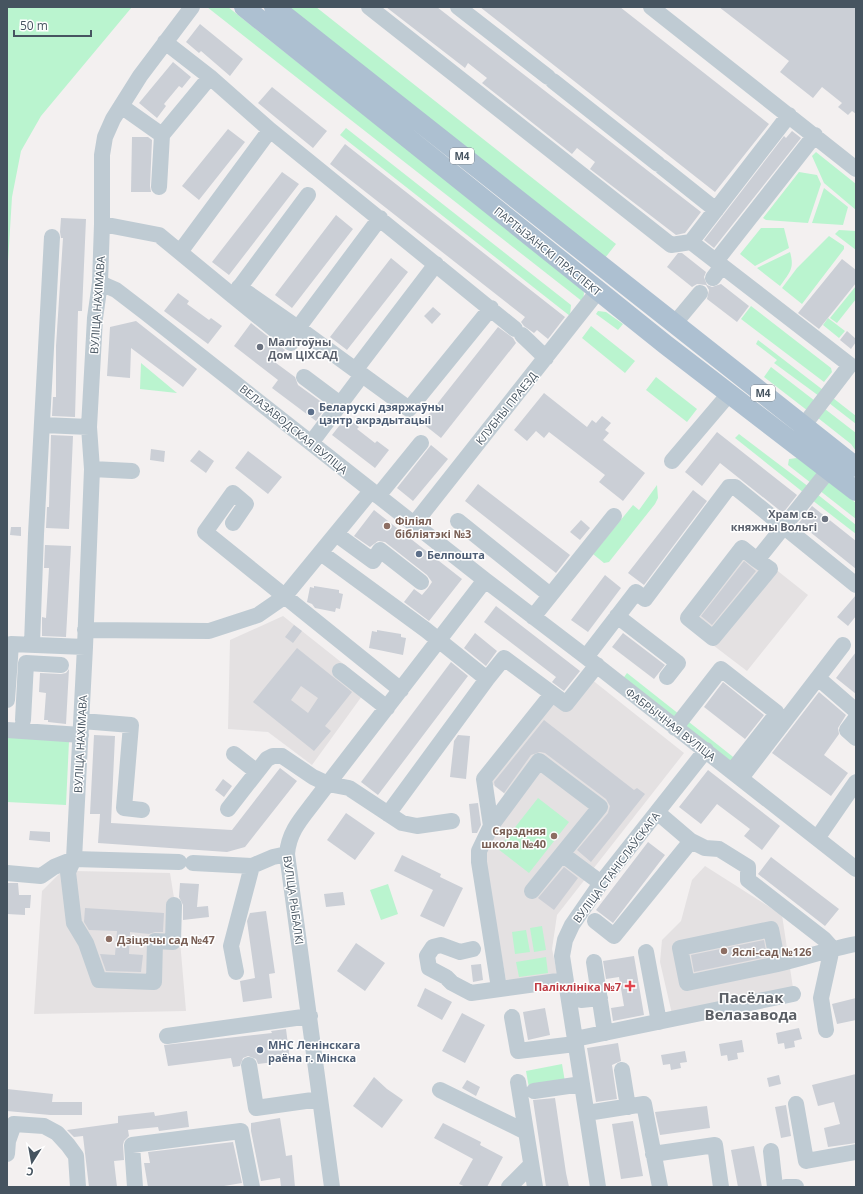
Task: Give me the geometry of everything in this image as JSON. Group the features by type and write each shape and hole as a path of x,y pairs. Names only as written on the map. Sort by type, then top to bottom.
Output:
{"main road":[{"name":"ПАРТЫЗАНСКІ ПРАСПЕКТ","path":"244,7 598,291 856,491"},
{"name":"ПАРТЫЗАНСКІ ПРАСПЕКТ","path":"274,7 856,467"},
{"path":"491,205 500,206 504,204 506,197 505,191"},
{"path":"598,291 612,274"}],"street":[{"name":"ВУЛІЦА НАХІМАВА","path":"174,905 173,942 155,941 154,982 99,980 86,943 74,923 68,872 74,859 86,630 92,469 89,427 95,318 100,283 102,155 105,137 121,106 140,76 192,7"},
{"path":"369,7 671,244 691,242 789,115"},
{"path":"458,7 716,210"},
{"path":"650,7 815,135 856,169"},
{"path":"165,42 210,77 270,130 491,308 546,358"},
{"path":"158,187 162,135 210,77"},
{"path":"121,106 162,135"},
{"path":"180,252 270,130"},
{"path":"717,269 815,135"},
{"path":"236,292 308,195"},
{"path":"102,224 159,235 236,292 291,343 380,218"},
{"path":"32,644 52,237"},
{"path":"691,242 717,269 853,362 804,425"},
{"path":"311,443 340,404 359,372 436,264"},
{"name":"ВЕЛАЗАВОДСКАЯ ВУЛІЦА","path":"100,283 116,290 485,580"},
{"name":"КЛУБНЫ ПРАЕЗД","path":"414,524 598,291"},
{"path":"675,324 700,293"},
{"path":"300,329 409,409 491,308"},
{"path":"304,377 340,404"},
{"path":"672,461 729,394"},
{"path":"42,425 89,427"},
{"path":"86,630 209,631 258,615 284,597 336,534 421,443"},
{"path":"92,469 132,471"},
{"path":"757,560 828,470"},
{"path":"388,814 504,658 566,704 617,616 636,592 645,599 729,487 735,487 856,585"},
{"path":"233,524 246,504 233,493 205,532 401,690"},
{"path":"533,617 614,516"},
{"path":"458,521 550,595"},
{"path":"336,534 373,561 380,550 422,582"},
{"path":"742,548 757,560 770,569 713,638 688,618 742,548"},
{"path":"320,553 426,630 487,679"},
{"name":"ФАБРЫЧНАЯ ВУЛІЦА","path":"485,580 592,661 675,728 706,750 856,868"},
{"name":"ВУЛІЦА РЫБАЛКІ","path":"332,1187 287,854 288,840 293,829 485,580"},
{"path":"617,616 678,663 667,677"},
{"path":"7,700 11,644 85,647"},
{"path":"736,775 818,678 843,645"},
{"path":"7,709 24,715 26,664 61,665"},
{"path":"675,728 721,669 776,712 776,715 736,775"},
{"path":"340,671 387,708"},
{"path":"818,678 856,711"},
{"path":"491,826 484,779 552,694"},
{"path":"856,718 847,730 856,738"},
{"path":"7,730 81,728 131,724 124,808 142,810"},
{"name":"ВУЛІЦА СТАНІСЛАЎСКАГА","path":"598,1187 565,980 562,956 565,940 572,925 601,883 706,750"},
{"path":"234,754 257,772"},
{"path":"228,809 267,759 273,756 282,756 314,777 328,784 349,788 402,823 417,826 452,821"},
{"path":"499,988 479,862 479,851 491,826 538,760 600,807 532,891"},
{"path":"818,838 856,782"},
{"path":"658,812 691,841 705,848 719,849 748,867 748,880 824,939 832,948"},
{"path":"595,921 614,936 691,841"},
{"path":"7,873 42,876 54,866 74,859 186,862 252,866 273,857 287,854"},
{"path":"562,854 601,883"},
{"path":"236,972 231,946 252,866"},
{"path":"778,964 771,929 680,948 687,983 778,964 832,948 856,944"},
{"path":"473,949 460,952 441,945 433,947 427,956 429,968 471,993 565,980"},
{"path":"826,1030 821,998 832,948"},
{"path":"646,952 658,1022"},
{"path":"594,962 605,1033"},
{"path":"512,1017 518,1051 575,1042 605,1033 793,994"},
{"path":"582,1000 600,998"},
{"path":"167,1036 310,1016"},
{"path":"249,1065 256,1108 320,1099"},
{"path":"622,1070 628,1107"},
{"path":"518,1082 535,1187"},
{"path":"534,1091 582,1084"},
{"path":"440,1090 526,1132"},
{"path":"587,1113 644,1104 659,1187"},
{"path":"796,1104 806,1161 856,1152"},
{"path":"7,1154 8,1141 14,1124 44,1126 57,1133 76,1156 78,1187"},
{"path":"134,1187 132,1145 241,1131 252,1187"},
{"path":"653,1154 715,1145 721,1187"},
{"path":"772,1151 775,1187"},
{"path":"509,1187 531,1165"},
{"path":"786,1187 796,1187"}],"shaded area":[{"path":"740,541 808,595 747,671 680,620"},
{"path":"283,616 370,685 312,765 268,732 228,729 230,640"},
{"name":"Сярэдняя школа №40","path":"591,679 684,753 557,915 552,949 558,977 506,980 483,856 505,794 488,781 542,694 565,711"},
{"name":"Яслі-сад №126","path":"705,866 782,915 793,988 672,1014 660,962 662,940 681,921 692,880"},
{"name":"Дзіцячы сад №47","path":"74,871 170,873 179,929 186,1011 34,1014 42,891 59,874"}],"green space":[{"path":"7,7 132,7 41,116 21,151 12,197 7,278"},
{"path":"207,7 228,7 582,288 584,293 583,302"},
{"path":"288,7 316,7 616,244 605,258"},
{"path":"346,128 571,305 570,316 340,135"},
{"path":"816,152 856,184 856,210 824,183 812,156"},
{"path":"799,172 817,175 821,184 808,223 766,220 763,218"},
{"path":"824,188 848,207 843,225 812,223"},
{"path":"761,228 784,228 789,248 755,266 740,254"},
{"path":"839,230 856,231 856,250 835,234"},
{"path":"829,236 844,246 844,249 802,304 782,288 797,268"},
{"path":"790,252 792,263 791,267 780,286 757,268"},
{"path":"856,286 856,299 837,323 830,318"},
{"path":"751,306 831,368 832,372 824,382 741,319"},
{"path":"598,311 606,312 623,324 618,330 596,314"},
{"path":"828,318 845,331 839,338 823,325"},
{"path":"591,326 635,361 625,373 582,338"},
{"path":"758,340 823,390 819,396 774,363 777,360 756,344"},
{"path":"141,363 177,393 140,389"},
{"path":"771,367 815,401 808,411 764,377"},
{"path":"656,377 697,409 687,422 646,390"},
{"path":"833,398 856,416 856,424 829,403"},
{"path":"825,409 856,433 856,451 851,444 818,418"},
{"path":"739,434 809,487 804,493 735,438"},
{"path":"797,458 819,474 811,483 788,465 789,459"},
{"path":"826,480 856,503 856,519 819,490"},
{"path":"657,485 658,498 655,504 609,562 604,563 593,554 633,505 639,510"},
{"path":"817,494 856,525 856,534 812,500"},
{"path":"627,673 737,760 733,763 622,680"},
{"path":"7,735 69,741 66,805 7,802"},
{"path":"538,798 569,822 529,873 498,849"},
{"path":"388,884 398,914 381,920 370,890"},
{"path":"542,926 546,950 534,952 530,928"},
{"path":"526,930 530,952 515,954 512,932"},
{"path":"546,957 548,973 519,977 516,962"},
{"path":"562,1064 565,1082 529,1088 526,1071"}],"building":[{"path":"386,7 437,7 701,212 685,233 676,235 590,169 595,162 577,148 572,154 482,83 487,78 468,63 465,68"},
{"path":"480,7 620,7 769,124 715,192"},
{"path":"719,7 856,7 856,114 852,111 848,115 838,107 842,103 822,87 813,98 780,72 789,61"},
{"path":"200,24 243,59 230,76 201,51 199,53 186,42"},
{"path":"173,62 191,77 182,88 179,86 164,104 166,106 157,118 139,103"},
{"path":"272,87 327,131 313,148 258,103"},
{"path":"228,129 245,142 199,200 182,186"},
{"path":"792,131 801,138 714,248 704,240 784,136 786,138"},
{"path":"132,137 148,137 152,140 151,192 131,192"},
{"path":"345,144 565,317 548,339 537,330 534,333 524,326 521,322 525,317 330,164"},
{"path":"282,172 299,184 229,275 212,262"},
{"path":"336,215 353,229 292,308 275,295"},
{"path":"61,218 86,219 82,311 78,311 75,417 52,416 53,397 56,397 56,346 63,238 61,238 60,232"},
{"path":"678,253 682,253 706,272 704,277 707,285 712,287 721,284 749,306 737,322 707,299 709,290 706,285 697,284 692,287 667,267"},
{"path":"391,258 408,272 347,350 330,337"},
{"path":"842,259 856,270 856,283 819,329 798,313"},
{"path":"178,293 189,301 187,304 209,320 211,318 222,326 208,344 164,311"},
{"path":"433,307 441,314 432,324 424,316"},
{"path":"136,321 197,369 183,387 131,348 130,378 107,376 110,327"},
{"path":"251,323 285,350 276,363 295,377 298,385 327,406 316,421 272,388 278,380 234,346"},
{"path":"498,327 513,338 516,343 441,438 422,423"},
{"path":"847,331 856,339 856,342 851,349 840,340"},
{"path":"544,393 587,427 592,420 596,423 602,416 611,423 605,430 609,433 603,440 645,473 623,501 599,482 605,475 549,432 544,438 536,431 527,441 514,430"},
{"path":"346,417 359,427 357,429 375,443 377,441 389,450 375,468 332,435"},
{"path":"717,432 797,495 783,513 720,463 702,486 685,472"},
{"path":"51,435 73,436 69,529 46,528 47,507 49,507"},
{"path":"431,445 448,459 413,501 397,488"},
{"path":"151,449 165,451 164,462 150,460"},
{"path":"199,450 214,461 206,473 190,461"},
{"path":"248,451 282,477 268,494 235,468"},
{"path":"478,484 570,555 556,573 465,501"},
{"path":"693,490 707,501 644,585 628,573"},
{"path":"812,506 856,541 856,569 799,523"},
{"path":"374,510 462,579 429,621 404,602 414,589 422,595 428,588 432,582 427,575 385,542 378,541 370,547 354,536"},
{"path":"581,520 590,528 580,540 570,532"},
{"path":"11,527 21,527 21,536 10,535"},
{"path":"45,545 71,546 66,637 42,636 42,617 46,618 49,568 44,568"},
{"path":"744,561 756,571 712,625 701,616"},
{"path":"605,575 621,588 588,632 571,620"},
{"path":"314,586 339,590 339,593 343,594 340,609 336,608 335,612 315,608 312,604 307,602 310,587 314,588"},
{"path":"856,595 856,616 848,626 837,617"},
{"path":"496,606 580,671 564,691 552,682 556,677 484,622"},
{"path":"294,625 302,631 293,643 285,637"},
{"path":"377,630 401,634 401,637 406,638 403,655 369,648 372,631 377,632"},
{"path":"475,633 497,651 486,666 464,648"},
{"path":"623,633 665,665 654,679 612,647"},
{"path":"297,648 352,692 325,726 331,731 314,751 253,702","holes":["301,686 318,698 308,713 291,700"]},
{"path":"856,652 856,694 836,678"},
{"path":"451,662 468,676 378,795 361,782"},
{"path":"69,669 66,724 48,722 48,720 44,720 46,693 39,692 40,673 61,674 66,673"},
{"path":"723,682 764,715 745,739 704,707"},
{"path":"819,692 846,715 838,728 839,734 824,755 848,773 831,796 772,753"},
{"path":"544,720 634,790 637,788 645,794 591,862 577,850 608,813 610,806 606,799 545,753 540,752 531,755 504,793 495,786 494,782"},
{"path":"94,735 115,736 111,823 232,830 280,768 297,781 245,847 227,852 98,843 100,814 90,814"},
{"path":"458,735 470,736 466,779 450,777 454,741"},
{"path":"708,770 780,826 762,850 744,836 750,829 717,804 701,824 679,807"},
{"path":"223,779 232,786 224,797 215,790"},
{"path":"478,803 481,825 477,833 472,833 469,804"},
{"path":"346,813 375,833 355,860 327,840"},
{"path":"30,831 50,832 50,842 29,840"},
{"path":"648,842 665,855 613,923 596,910"},
{"path":"402,855 441,874 440,877 463,888 444,927 420,916 433,890 394,871"},
{"path":"771,857 839,909 825,926 758,874"},
{"path":"564,867 578,878 554,910 538,898"},
{"path":"7,883 18,883 19,895 31,895 30,908 25,908 25,915 7,914"},
{"path":"180,883 199,884 197,907 208,906 209,917 183,920 183,905 179,897"},
{"path":"343,892 345,905 326,907 324,894"},
{"path":"85,908 164,913 163,932 149,934 130,932 129,954 143,955 141,972 106,971 100,954 115,955 117,931 89,930 84,922"},
{"path":"266,911 275,973 269,974 272,998 243,1002 240,981 255,978 247,921 250,913"},
{"path":"764,940 767,957 694,972 691,955"},
{"path":"356,943 385,963 365,991 337,971"},
{"name":"Паліклініка №7","path":"634,956 644,1015 613,1021 611,1008 624,1006 619,977 606,979 603,961"},
{"path":"481,964 483,980 473,982 471,965"},
{"path":"425,988 452,1002 442,1020 417,1006"},
{"path":"856,998 856,1020 837,1024 832,1004"},
{"path":"545,1008 550,1035 528,1040 523,1012"},
{"path":"462,1013 485,1025 465,1063 442,1051"},
{"path":"799,1028 802,1039 794,1041 795,1047 785,1049 784,1043 778,1044 776,1033"},
{"path":"286,1029 290,1060 258,1064 256,1059 248,1056 243,1058 240,1066 233,1067 231,1058 168,1066 164,1045 272,1033 271,1031"},
{"path":"742,1040 744,1052 737,1053 738,1059 728,1061 727,1055 721,1056 719,1044"},
{"path":"618,1043 621,1061 612,1065 617,1099 596,1102 587,1048"},
{"path":"685,1051 687,1062 680,1063 681,1068 671,1070 670,1064 663,1065 661,1055"},
{"path":"856,1074 856,1143 828,1147 824,1128 840,1124 834,1102 818,1106 812,1085"},
{"path":"779,1075 781,1084 769,1087 767,1078"},
{"path":"374,1077 387,1089 403,1100 382,1128 353,1106"},
{"path":"467,1080 480,1087 476,1096 462,1088"},
{"path":"7,1089 53,1094 52,1102 82,1102 82,1115 50,1115 7,1111"},
{"path":"555,1098 569,1187 546,1187 533,1100"},
{"path":"786,1105 791,1136 781,1138 775,1107"},
{"path":"707,1106 710,1128 660,1135 655,1112"},
{"path":"187,1111 189,1127 159,1131 158,1127 128,1130 129,1136 124,1141 123,1145 124,1160 114,1161 117,1187 89,1187 83,1136 74,1137 67,1130 118,1123 118,1116 154,1112 155,1116"},
{"path":"280,1118 286,1156 292,1155 295,1187 281,1187 280,1178 261,1181 251,1131 251,1123"},
{"path":"633,1121 643,1176 621,1179 612,1124"},
{"path":"443,1123 481,1142 480,1145 503,1157 487,1187 466,1187 459,1184 473,1159 434,1138"},
{"path":"233,1142 242,1183 218,1187 148,1187 144,1163 150,1163 148,1152"},
{"path":"754,1146 762,1187 738,1187 731,1150"}],"place":[{"name":"Малітоўны Дом ЦІХСАД","path":"260,347"},
{"name":"Беларускі дзяржаўны цэнтр акрэдытацыі","path":"311,412"},
{"name":"Храм св. княжны Вольгі","path":"825,519"},
{"name":"Філіял бібліятэкі №3","path":"387,526"},
{"name":"Белпошта","path":"419,554"},
{"name":"Сярэдняя школа №40","path":"554,836"},
{"name":"Дзіцячы сад №47","path":"109,939"},
{"name":"Яслі-сад №126","path":"724,951"},
{"name":"Паліклініка №7","path":"630,986"},
{"name":"МНС Ленінскага раёна г. Мінска","path":"260,1050"}],"district":[{"name":"Пасёлак Велазавода","path":"751,1006"}]}
